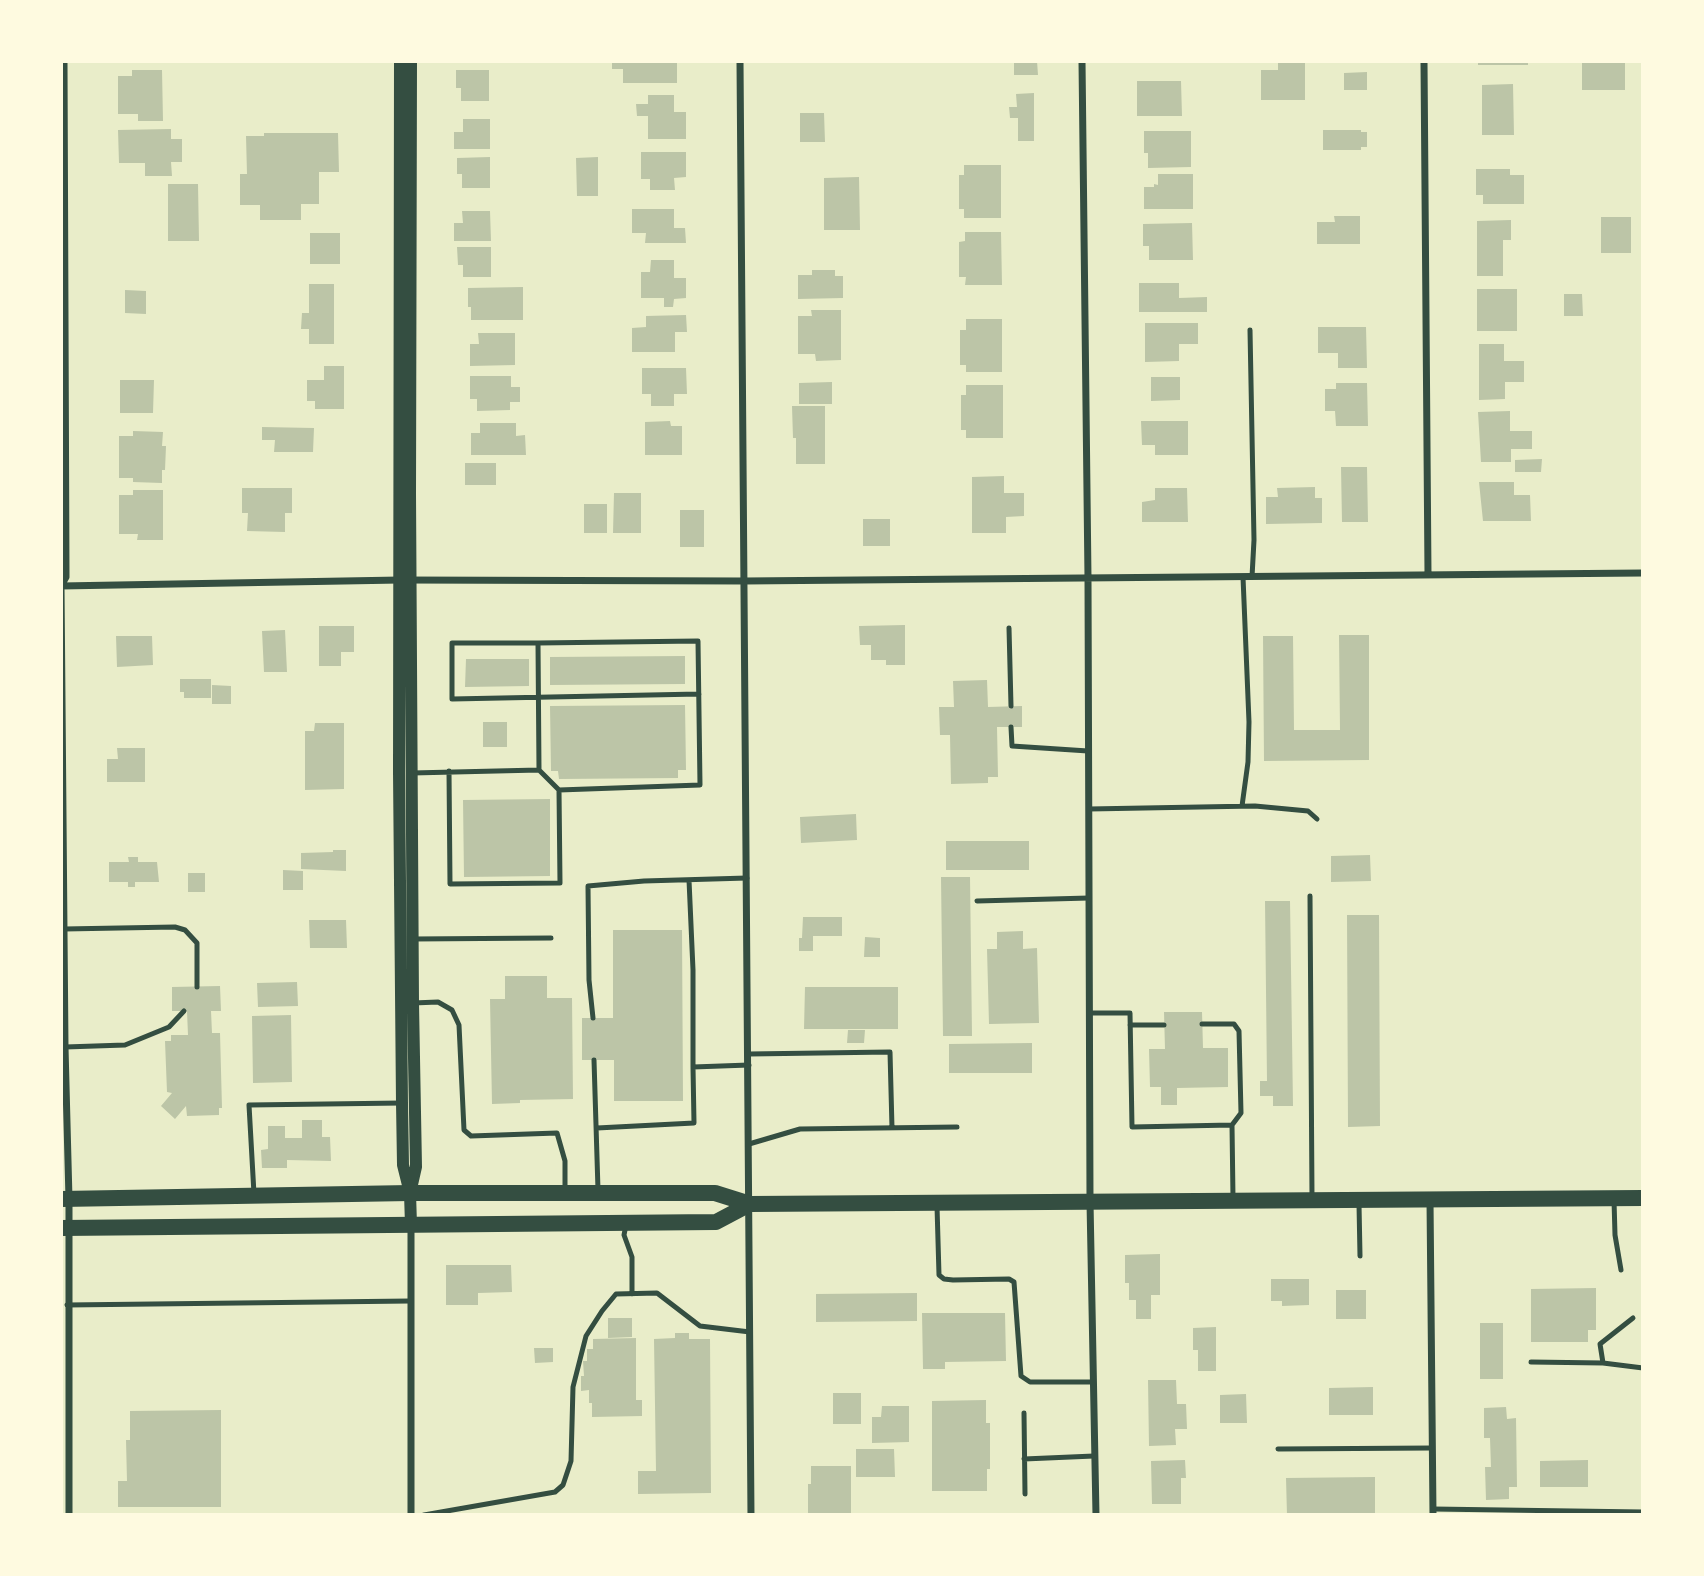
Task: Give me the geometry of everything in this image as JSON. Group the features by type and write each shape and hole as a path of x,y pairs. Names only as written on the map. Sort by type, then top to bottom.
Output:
{"main road":[{"path":"65,1199 410,1193 715,1193 750,1204 1643,1198"},
{"path":"65,1228 716,1223 750,1204"}],"street":[{"path":"64,61 66,577 61,586 67,1305 64,1324 69,1515"},
{"path":"400,61 405,580 412,773 416,1167 410,1193"},
{"path":"411,61 402,1103 403,1165 410,1193 411,1225 411,1515"},
{"path":"740,61 751,1515"},
{"path":"1082,61 1088,578 1090,1202 1096,1515"},
{"path":"1424,61 1428,575"},
{"path":"61,586 405,580 745,581 1643,573"},
{"path":"1430,1199 1433,1512"}],"lane":[{"path":"1250,330 1254,540 1252,577"},
{"path":"1242,806 1248,762 1249,722 1243,576"},
{"path":"1009,628 1011,706"},
{"path":"559,790 700,785 699,694 698,641 452,643 452,699 699,694"},
{"path":"449,771 450,884 560,883 559,790 539,770 538,643"},
{"path":"1011,727 1012,747 1088,751"},
{"path":"412,773 539,770"},
{"path":"1089,809 1242,806 1308,811 1317,819"},
{"path":"593,1018 589,980 588,886 747,878"},
{"path":"597,1128 694,1124 693,970 689,880"},
{"path":"1310,896 1312,1200"},
{"path":"977,901 1089,898"},
{"path":"64,929 176,927 185,930 197,943 197,986"},
{"path":"412,939 551,938"},
{"path":"413,1003 438,1002 452,1010 460,1025 464,1129 471,1136 557,1133 565,1161 565,1193"},
{"path":"65,1047 125,1045 169,1027 184,1011"},
{"path":"1089,1013 1130,1013 1132,1126 1232,1125"},
{"path":"1202,1024 1234,1024 1239,1031 1241,1113 1232,1125 1233,1201"},
{"path":"1130,1025 1164,1025"},
{"path":"748,1054 890,1052 892,1128"},
{"path":"594,1060 598,1193"},
{"path":"693,1067 749,1065"},
{"path":"254,1195 249,1105 402,1103"},
{"path":"750,1144 800,1129 957,1127"},
{"path":"1614,1198 1615,1235 1621,1270"},
{"path":"1359,1200 1360,1256"},
{"path":"937,1203 939,1275 953,1280 1009,1279 1014,1282 1021,1376 1030,1382 1093,1382"},
{"path":"626,1224 624,1235 632,1257 632,1294"},
{"path":"424,1515 555,1492 563,1485 571,1461 573,1387 586,1336 616,1294 657,1293 700,1326 750,1332"},
{"path":"67,1305 410,1301"},
{"path":"1603,1363 1601,1344 1633,1318"},
{"path":"1531,1362 1603,1363 1643,1368"},
{"path":"1024,1413 1025,1494"},
{"path":"1279,1449 1432,1448"},
{"path":"1024,1459 1094,1456"},
{"path":"1433,1512 1643,1512"}],"building":[{"path":"612,61 677,61 677,83 623,83 623,69 612,69"},
{"path":"1014,61 1037,61 1038,75 1014,75"},
{"path":"1478,61 1528,61 1528,65 1478,65"},
{"path":"1582,61 1625,61 1625,90 1582,90"},
{"path":"1278,62 1305,62 1305,100 1261,100 1261,70 1278,70"},
{"path":"132,70 162,70 163,121 138,121 138,114 118,114 118,76 132,76"},
{"path":"456,70 489,70 489,101 461,101 461,88 456,88"},
{"path":"1367,72 1367,90 1344,90 1344,73"},
{"path":"1137,81 1181,81 1182,116 1137,116"},
{"path":"1513,84 1514,135 1482,135 1482,85"},
{"path":"1034,93 1034,141 1018,141 1018,118 1010,118 1009,107 1017,107 1016,94"},
{"path":"648,95 674,95 674,112 686,112 686,139 648,139 648,116 637,116 636,104 648,104"},
{"path":"800,113 824,113 825,142 800,142"},
{"path":"463,119 490,119 490,149 454,149 454,132 463,132"},
{"path":"171,129 171,139 182,139 182,162 171,162 172,176 145,176 145,163 119,163 118,130"},
{"path":"1323,130 1367,132 1367,147 1361,147 1361,150 1323,150"},
{"path":"1144,131 1191,131 1191,167 1148,168 1148,153 1144,153"},
{"path":"264,133 338,133 339,172 319,172 319,204 301,204 301,220 260,220 260,205 240,205 240,174 247,174 246,136 264,136"},
{"path":"641,152 686,152 686,177 674,178 675,190 650,190 650,179 641,179"},
{"path":"490,157 490,188 462,188 462,174 457,174 457,158"},
{"path":"598,157 598,196 577,196 576,158"},
{"path":"964,165 1001,165 1001,218 964,218 964,209 959,209 959,175 964,175"},
{"path":"1476,169 1510,169 1510,175 1524,175 1524,204 1483,204 1483,195 1476,195"},
{"path":"1158,174 1193,174 1193,209 1144,209 1144,187 1158,185"},
{"path":"859,177 860,230 824,230 824,178"},
{"path":"168,184 198,184 199,241 168,241"},
{"path":"632,209 674,209 674,228 685,228 686,243 645,243 646,233 632,233"},
{"path":"462,211 490,211 491,241 454,241 454,223 463,223"},
{"path":"1334,216 1360,216 1360,244 1317,244 1317,222 1335,222"},
{"path":"1601,217 1631,217 1631,253 1601,253"},
{"path":"1511,220 1511,240 1503,240 1503,276 1477,276 1477,221"},
{"path":"1192,223 1193,260 1149,260 1149,246 1143,246 1143,224"},
{"path":"965,232 1001,232 1002,285 965,285 966,277 959,277 959,242 965,241"},
{"path":"310,233 340,233 340,264 310,264"},
{"path":"457,247 491,247 491,277 463,277 463,265 458,265"},
{"path":"651,260 674,260 674,278 686,278 686,298 674,299 673,307 664,307 664,298 641,298 641,272 650,272"},
{"path":"812,270 835,270 835,276 843,276 843,298 798,299 798,275 812,275"},
{"path":"1139,283 1179,283 1179,298 1207,297 1207,312 1139,312"},
{"path":"309,284 334,284 334,344 309,344 309,329 301,329 302,313 309,313"},
{"path":"523,287 523,320 471,320 468,288"},
{"path":"1477,289 1517,289 1517,331 1477,331"},
{"path":"125,290 146,291 146,314 125,313"},
{"path":"1564,294 1582,294 1583,316 1564,316"},
{"path":"811,310 841,310 841,360 816,361 815,354 798,354 798,316 812,316"},
{"path":"686,315 687,332 675,332 675,352 632,352 632,328 646,327 646,316"},
{"path":"966,319 1002,319 1002,372 966,372 966,365 960,365 960,330 966,330"},
{"path":"1145,323 1198,323 1198,344 1179,344 1179,361 1145,362"},
{"path":"1318,327 1366,327 1367,368 1338,368 1338,353 1318,353"},
{"path":"478,333 515,333 515,365 470,366 470,344 479,344"},
{"path":"1479,344 1504,344 1504,361 1524,361 1524,382 1505,382 1505,399 1479,400"},
{"path":"324,366 344,366 344,409 315,409 315,401 307,401 307,380 324,380"},
{"path":"642,368 686,368 687,394 674,394 674,406 651,406 651,394 642,394"},
{"path":"470,376 511,376 511,387 520,387 520,402 510,402 510,410 477,411 477,399 470,399"},
{"path":"1151,377 1180,377 1180,400 1151,401"},
{"path":"120,380 154,380 153,413 120,413"},
{"path":"832,382 832,404 799,404 799,383"},
{"path":"1336,383 1367,383 1368,426 1336,426 1335,411 1325,411 1325,389 1336,389"},
{"path":"966,385 1003,385 1003,438 966,438 966,430 961,430 961,395 966,395"},
{"path":"792,406 825,406 825,464 796,464"},
{"path":"1510,411 1510,431 1532,431 1532,449 1511,449 1511,462 1481,462 1478,412"},
{"path":"670,421 671,426 682,426 682,455 645,455 645,422"},
{"path":"1141,421 1188,421 1188,455 1155,455 1155,445 1142,445"},
{"path":"480,423 516,423 516,436 525,435 526,455 471,455 471,433 480,433"},
{"path":"262,427 314,428 313,452 274,452 275,440 262,440"},
{"path":"133,431 163,432 162,446 166,446 162,483 133,482 133,478 119,478 119,436 133,436"},
{"path":"1542,459 1541,472 1515,472 1515,460"},
{"path":"465,463 496,463 496,485 465,485"},
{"path":"1341,467 1367,467 1368,522 1342,522"},
{"path":"1004,476 1004,493 1024,493 1024,516 1006,517 1006,533 972,533 972,477"},
{"path":"1479,482 1514,482 1514,495 1530,495 1531,521 1483,521"},
{"path":"1315,487 1315,498 1322,498 1322,523 1266,524 1266,497 1278,497 1277,488"},
{"path":"242,488 292,488 292,513 285,513 285,532 247,531 248,513 242,513"},
{"path":"1155,488 1187,488 1188,522 1142,522 1142,502 1155,500"},
{"path":"133,490 163,490 163,540 137,540 138,534 119,534 119,495 133,495"},
{"path":"614,493 641,493 641,533 613,533"},
{"path":"584,504 607,504 607,533 584,533"},
{"path":"680,510 704,510 704,547 680,547"},
{"path":"863,519 890,519 890,546 863,546"},
{"path":"905,625 905,665 886,665 886,660 871,660 871,645 860,645 859,626"},
{"path":"319,626 354,626 354,652 341,652 341,666 319,666"},
{"path":"285,630 287,672 264,672 262,631"},
{"path":"1339,635 1369,635 1369,760 1264,761 1263,636 1293,636 1294,730 1340,730"},
{"path":"116,636 152,636 153,665 117,667"},
{"path":"685,656 685,684 550,685 550,657"},
{"path":"466,659 529,659 529,686 465,687"},
{"path":"180,679 211,679 211,698 184,698 184,692 180,692"},
{"path":"987,680 988,707 1022,706 1022,727 997,727 998,777 988,777 988,783 951,784 950,735 940,735 939,707 954,707 953,681"},
{"path":"212,685 231,686 231,704 212,704"},
{"path":"685,705 686,770 678,770 678,778 559,779 558,771 551,771 550,706"},
{"path":"483,722 507,722 507,747 483,747"},
{"path":"315,723 344,723 344,789 305,790 305,731 314,731"},
{"path":"117,748 145,748 145,782 107,782 107,759 118,759"},
{"path":"550,799 550,876 464,877 463,800"},
{"path":"856,814 857,840 801,843 800,817"},
{"path":"946,841 1029,841 1029,870 946,870"},
{"path":"346,850 346,871 301,869 301,853"},
{"path":"1370,855 1371,881 1331,882 1331,856"},
{"path":"128,857 138,857 138,862 157,862 159,882 135,882 135,887 128,887 128,882 109,882 109,862 129,862"},
{"path":"283,870 303,871 303,890 283,890"},
{"path":"188,873 205,873 205,892 188,892"},
{"path":"941,877 970,877 972,1036 943,1036"},
{"path":"1265,901 1290,901 1293,1106 1273,1106 1273,1096 1260,1096 1260,1081 1267,1081"},
{"path":"1347,915 1379,915 1380,1126 1348,1127"},
{"path":"803,917 842,917 842,936 813,936 813,951 799,951"},
{"path":"309,920 346,920 347,948 310,948"},
{"path":"613,930 682,930 683,1101 614,1101 614,1060 582,1060 582,1018 613,1018"},
{"path":"1023,931 1023,949 1037,948 1039,1023 989,1024 987,949 997,949 997,932"},
{"path":"865,937 880,938 880,957 864,957"},
{"path":"505,976 547,976 547,998 572,998 573,1099 520,1100 520,1103 492,1104 490,999 505,999"},
{"path":"297,982 298,1006 258,1007 257,983"},
{"path":"220,986 221,1011 211,1011 212,1033 220,1033 222,1108 219,1108 219,1115 187,1116 186,1106 175,1119 161,1106 172,1093 167,1092 165,1041 171,1041 171,1035 188,1035 187,1011 172,1011 172,987"},
{"path":"805,987 898,987 898,1029 804,1029"},
{"path":"1164,1012 1202,1012 1203,1048 1228,1048 1228,1087 1177,1088 1177,1105 1161,1105 1161,1087 1150,1087 1149,1049 1165,1049"},
{"path":"291,1015 292,1082 253,1083 252,1016"},
{"path":"848,1030 865,1030 864,1043 847,1043"},
{"path":"1032,1043 1032,1073 949,1073 949,1044"},
{"path":"302,1120 322,1120 322,1137 330,1137 331,1161 287,1160 287,1168 262,1168 261,1150 268,1149 268,1126 285,1126 285,1138 302,1138"},
{"path":"1160,1254 1160,1295 1151,1295 1151,1319 1136,1319 1136,1300 1129,1300 1129,1283 1125,1283 1125,1255"},
{"path":"446,1265 511,1265 512,1292 478,1293 478,1305 446,1305"},
{"path":"1271,1279 1309,1279 1309,1305 1282,1306 1282,1301 1271,1301"},
{"path":"1596,1288 1596,1330 1588,1330 1588,1342 1531,1342 1531,1289"},
{"path":"1336,1290 1366,1290 1366,1319 1336,1319"},
{"path":"917,1293 917,1321 816,1322 816,1294"},
{"path":"922,1313 1005,1313 1006,1361 945,1362 945,1369 923,1369"},
{"path":"608,1318 632,1318 632,1337 608,1338"},
{"path":"1480,1323 1503,1323 1503,1379 1480,1379"},
{"path":"1216,1327 1216,1371 1198,1371 1198,1350 1193,1350 1193,1328"},
{"path":"675,1333 689,1333 689,1339 710,1339 711,1493 638,1494 638,1471 656,1471 654,1339 675,1338"},
{"path":"636,1338 636,1400 642,1400 642,1416 592,1417 589,1390 581,1391 583,1361 587,1361 587,1349 593,1349 593,1339"},
{"path":"534,1348 553,1348 553,1362 535,1363"},
{"path":"1148,1380 1176,1380 1177,1404 1186,1404 1187,1429 1175,1429 1176,1445 1149,1446"},
{"path":"1373,1387 1373,1415 1329,1415 1329,1388"},
{"path":"833,1393 861,1393 861,1424 833,1424"},
{"path":"1246,1394 1247,1423 1220,1423 1220,1395"},
{"path":"986,1400 986,1423 990,1423 987,1491 932,1491 932,1401"},
{"path":"882,1406 909,1406 909,1442 872,1443 872,1417 881,1417"},
{"path":"1506,1407 1507,1419 1516,1418 1517,1487 1509,1487 1509,1499 1486,1500 1485,1467 1491,1467 1490,1438 1484,1438 1484,1408"},
{"path":"221,1410 221,1507 118,1507 118,1481 127,1481 126,1440 130,1440 130,1411"},
{"path":"856,1449 894,1449 895,1477 856,1477"},
{"path":"1185,1460 1186,1478 1181,1478 1181,1504 1152,1504 1151,1461"},
{"path":"1588,1460 1588,1487 1540,1487 1540,1461"},
{"path":"811,1466 851,1466 851,1513 808,1514"},
{"path":"1375,1477 1375,1515 1287,1515 1286,1478"}]}
